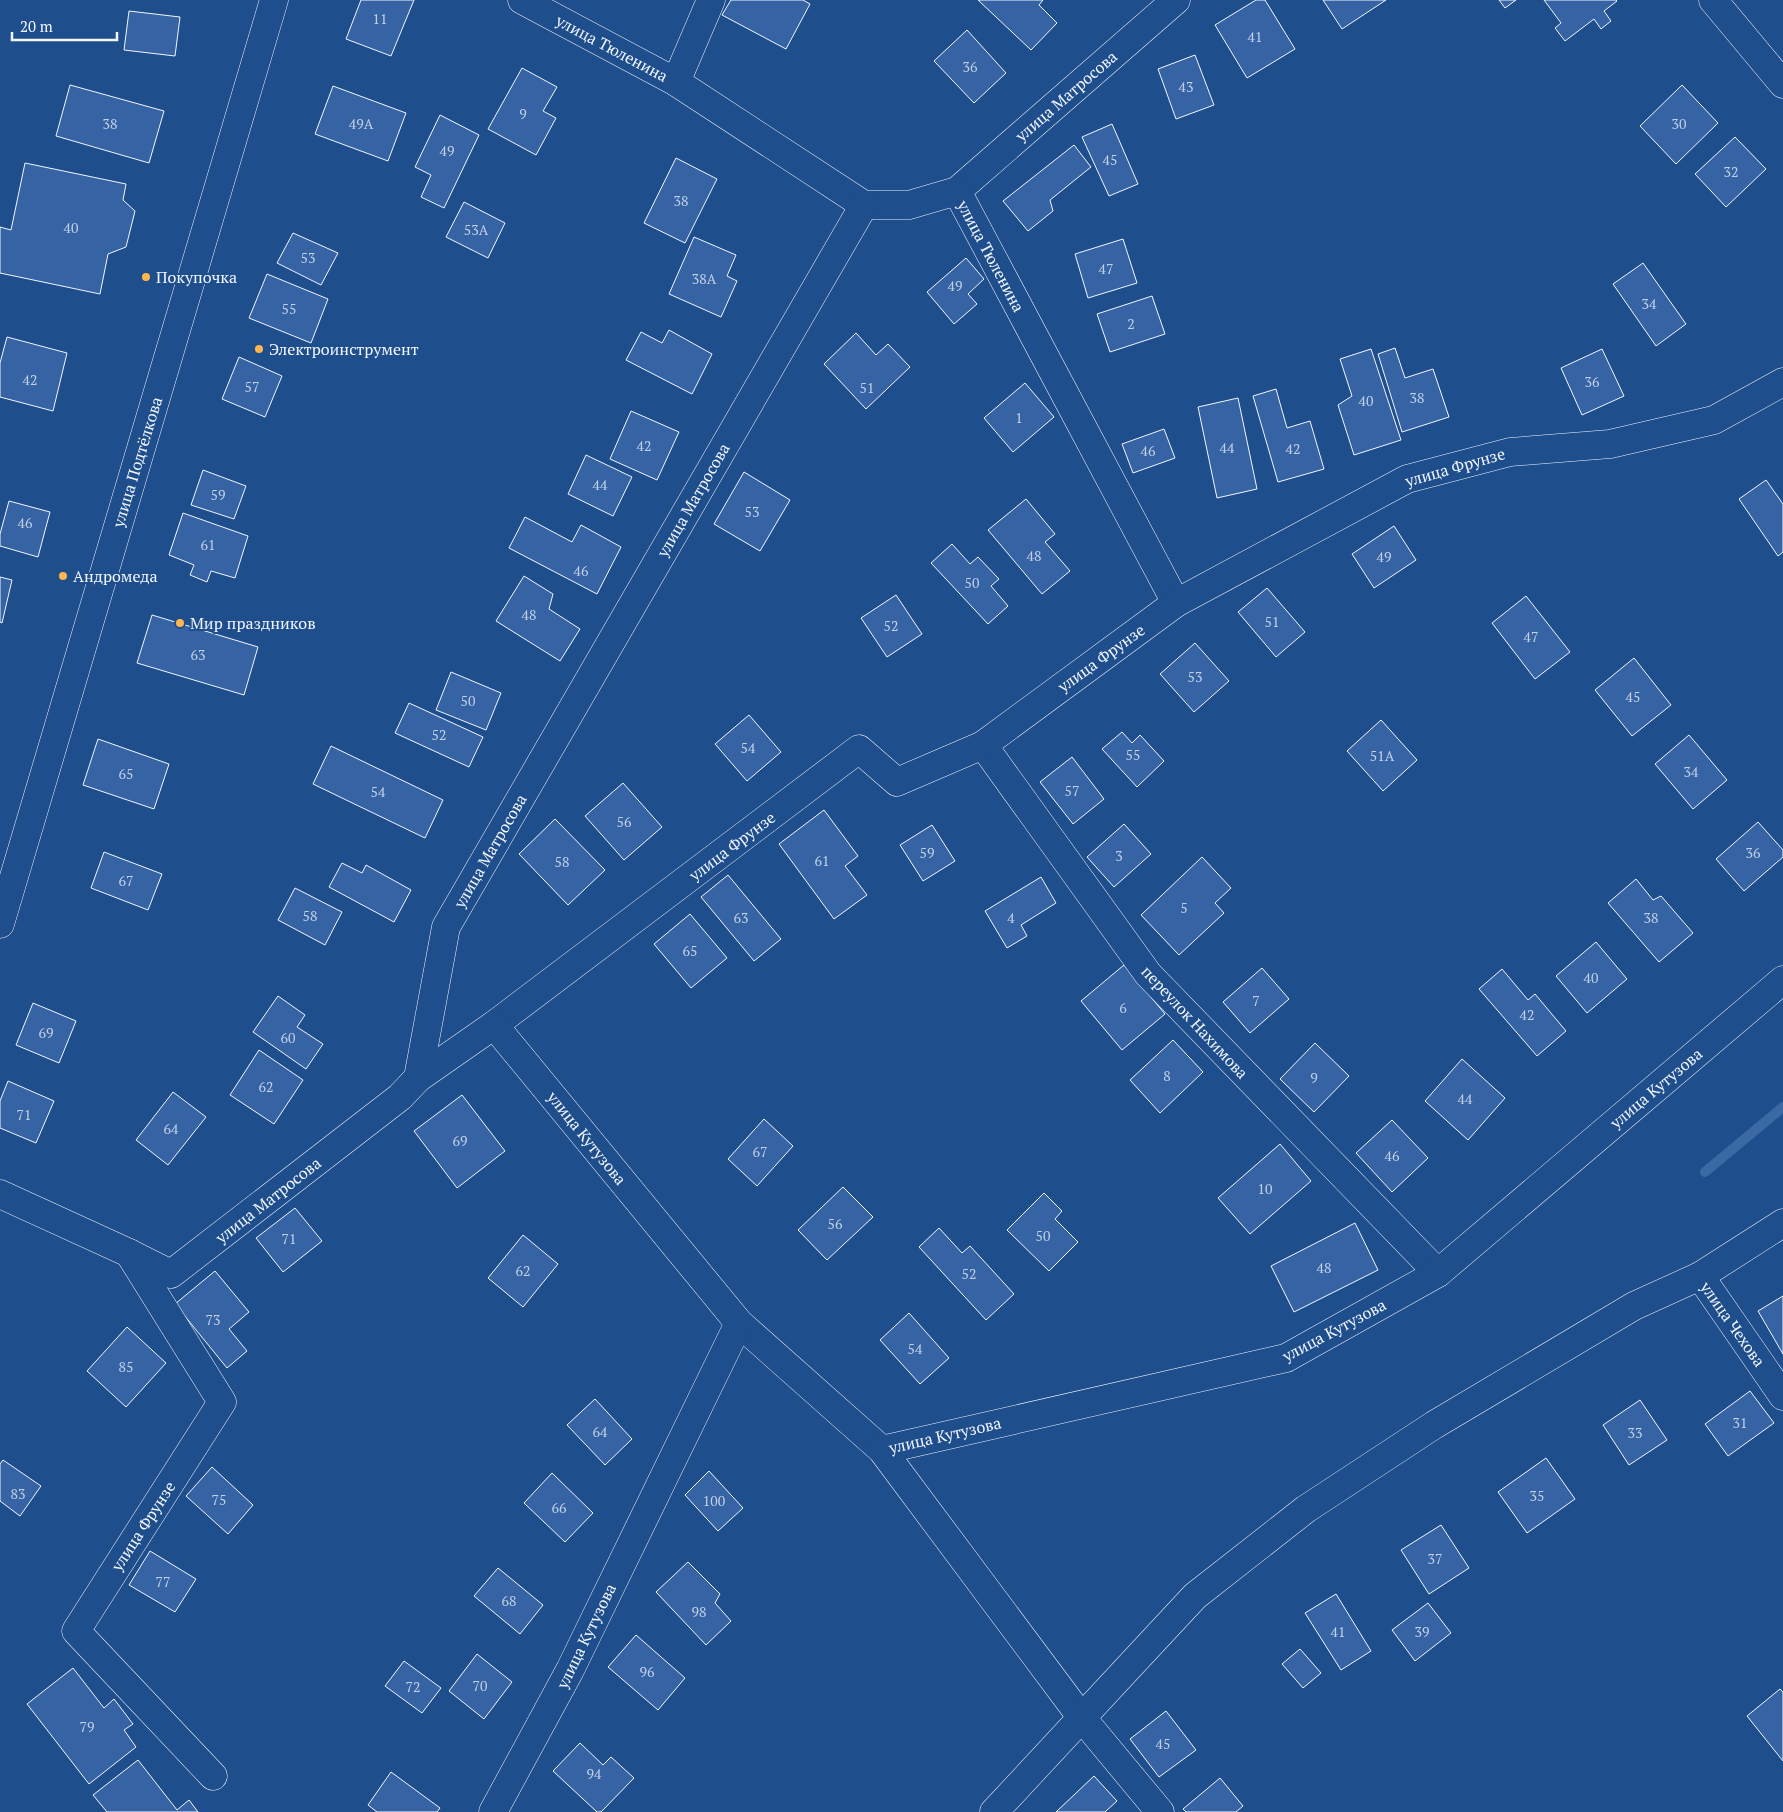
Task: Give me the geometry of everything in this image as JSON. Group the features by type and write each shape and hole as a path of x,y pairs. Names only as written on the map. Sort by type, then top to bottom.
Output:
{"street":[{"name":"улица Подтёлкова","path":"0,924 274,0"},
{"name":"улица Тюленина","path":"522,0 676,82 864,205 909,205 957,192 1176,602"},
{"name":"улица Тюленина","path":"676,82 712,0"},
{"name":"улица Матросова","path":"957,192 1176,0"},
{"path":"1713,0 1783,84"},
{"name":"улица Матросова","path":"0,1194 171,1274 400,1098 418,1078 446,927 864,205"},
{"name":"улица Фрунзе","path":"494,1025 859,749 897,782 983,745 1176,602 1407,479 1510,452 1610,444 1714,420 1783,382"},
{"name":"переулок Нахимова","path":"983,745 1148,974 1438,1273"},
{"name":"улица Кутузова","path":"494,1025 739,1323 882,1450 1286,1358 1438,1273 1783,980"},
{"path":"418,1078 494,1025"},
{"path":"994,1812 1195,1596 1306,1509 1434,1426 1634,1306 1700,1276 1783,1223"},
{"name":"улица Фрунзе","path":"129,1253 222,1402 76,1631 213,1776"},
{"name":"улица Чехова","path":"1700,1276 1783,1396"},
{"name":"улица Кутузова","path":"494,1812 570,1670 739,1323"},
{"path":"882,1450 1082,1718 1160,1812"}],"building":[{"path":"361,0 414,0 391,56 346,39"},
{"path":"731,0 803,0 810,4 786,49 722,15"},
{"path":"978,0 1043,0 1039,5 1057,23 1031,50"},
{"path":"1256,0 1265,0 1295,49 1247,78 1215,25"},
{"path":"1323,0 1386,0 1342,29"},
{"path":"1499,0 1516,0 1505,8"},
{"path":"1544,0 1617,1 1604,11 1611,21 1601,29 1594,19 1565,41 1555,28 1561,23"},
{"path":"129,11 180,17 175,56 124,50"},
{"path":"967,30 1006,73 974,103 934,61"},
{"path":"1195,55 1214,105 1176,119 1158,69"},
{"path":"522,68 557,87 543,111 556,118 536,155 488,129"},
{"path":"70,85 164,111 149,163 56,136"},
{"path":"1682,85 1718,123 1676,164 1640,126"},
{"path":"333,86 406,113 388,161 315,134"},
{"path":"440,115 479,135 444,208 421,197 431,175 415,167"},
{"path":"1112,124 1138,184 1109,196 1082,137"},
{"path":"1735,137 1766,169 1726,207 1695,174"},
{"path":"1074,145 1091,167 1050,200 1053,211 1028,231 1003,201"},
{"path":"676,158 717,179 685,243 644,223"},
{"path":"25,163 126,184 123,200 135,211 126,247 108,254 100,294 0,273 0,227 11,230"},
{"path":"464,202 505,223 488,258 446,237"},
{"path":"293,233 338,253 321,285 277,263"},
{"path":"694,237 736,255 727,276 737,281 721,317 669,294"},
{"path":"1123,239 1137,283 1088,298 1075,254"},
{"path":"966,258 984,279 968,294 977,304 954,324 927,292"},
{"path":"1643,263 1686,324 1656,346 1613,284"},
{"path":"267,274 328,299 311,343 249,318"},
{"path":"1152,296 1165,334 1110,352 1097,314"},
{"path":"669,330 712,354 692,394 626,360 641,332 662,343"},
{"path":"856,333 876,355 888,344 910,367 866,409 824,364"},
{"path":"7,337 67,353 53,411 0,397 0,363"},
{"path":"1395,348 1405,378 1433,369 1449,417 1402,432 1378,354"},
{"path":"1371,349 1401,440 1354,455 1338,405 1352,396 1340,359"},
{"path":"1602,349 1624,396 1582,415 1561,368"},
{"path":"239,357 282,376 265,417 222,399"},
{"path":"1025,383 1054,417 1013,452 984,418"},
{"path":"1276,389 1287,428 1310,421 1324,469 1278,482 1253,396"},
{"path":"1238,398 1257,489 1217,498 1198,407"},
{"path":"631,411 679,432 657,480 610,459"},
{"path":"1164,429 1175,458 1133,473 1122,444"},
{"path":"586,455 632,477 613,516 568,494"},
{"path":"203,470 246,486 234,519 191,505"},
{"path":"744,472 790,500 760,551 714,524"},
{"path":"1766,480 1783,504 1783,552 1778,556 1739,499"},
{"path":"1026,499 1055,534 1045,542 1070,571 1042,594 988,530"},
{"path":"9,501 50,512 38,557 0,546 0,534"},
{"path":"183,513 248,536 235,578 211,571 207,582 190,575 194,565 169,555"},
{"path":"525,517 572,542 581,525 621,547 597,594 509,548"},
{"path":"1394,526 1416,560 1374,588 1352,554"},
{"path":"952,544 970,564 978,557 999,579 991,586 1008,606 988,624 931,563"},
{"path":"524,576 553,594 549,609 580,629 560,661 496,621"},
{"path":"0,577 12,580 2,623 0,622"},
{"path":"1267,588 1305,632 1276,657 1238,612"},
{"path":"896,595 922,634 887,657 861,618"},
{"path":"1526,596 1570,652 1535,679 1492,623"},
{"path":"152,615 258,647 244,695 137,663"},
{"path":"1195,643 1229,681 1194,712 1160,674"},
{"path":"1634,658 1671,705 1632,736 1595,690"},
{"path":"451,672 501,693 486,730 436,710"},
{"path":"409,703 483,737 469,767 395,733"},
{"path":"749,715 781,752 747,781 715,744"},
{"path":"1381,720 1417,760 1383,791 1347,751"},
{"path":"1122,732 1132,743 1140,735 1164,761 1137,787 1102,749"},
{"path":"1689,735 1727,780 1693,809 1655,764"},
{"path":"98,739 169,764 154,809 83,785"},
{"path":"331,746 443,800 425,838 313,784"},
{"path":"1072,757 1104,799 1073,824 1040,782"},
{"path":"623,783 662,827 624,860 585,816"},
{"path":"824,810 858,856 845,866 867,895 834,919 779,844"},
{"path":"555,819 605,870 568,905 519,854"},
{"path":"1758,822 1783,850 1783,857 1744,891 1716,859"},
{"path":"1124,824 1151,854 1114,887 1087,857"},
{"path":"932,825 955,861 923,881 900,845"},
{"path":"104,852 162,874 148,910 91,888"},
{"path":"1202,857 1231,888 1215,903 1224,913 1179,955 1141,915"},
{"path":"342,863 362,873 366,865 411,890 394,922 329,887"},
{"path":"728,875 781,939 754,961 701,897"},
{"path":"1041,877 1056,903 1021,925 1027,936 1007,948 985,911"},
{"path":"1636,879 1653,900 1661,896 1693,933 1659,962 1608,903"},
{"path":"295,888 342,912 325,945 278,920"},
{"path":"690,914 727,958 691,988 654,944"},
{"path":"1596,942 1627,979 1587,1013 1556,976"},
{"path":"1124,965 1165,1014 1122,1050 1081,1001"},
{"path":"1262,968 1289,999 1250,1033 1223,1002"},
{"path":"1502,969 1528,1000 1535,994 1566,1031 1537,1056 1479,989"},
{"path":"278,996 305,1015 297,1027 323,1044 306,1069 253,1032"},
{"path":"33,1003 76,1021 59,1063 16,1045"},
{"path":"1173,1040 1203,1072 1160,1113 1130,1080"},
{"path":"1315,1043 1349,1076 1314,1112 1280,1079"},
{"path":"259,1050 303,1080 274,1124 230,1095"},
{"path":"1462,1059 1505,1098 1468,1140 1425,1101"},
{"path":"8,1081 54,1101 36,1143 0,1128 0,1101"},
{"path":"173,1092 206,1117 168,1165 136,1140"},
{"path":"462,1095 505,1151 457,1188 414,1131"},
{"path":"764,1119 793,1146 757,1186 728,1159"},
{"path":"1392,1120 1428,1158 1392,1192 1356,1153"},
{"path":"1280,1144 1311,1181 1250,1234 1218,1198"},
{"path":"843,1187 873,1217 827,1260 798,1230"},
{"path":"1044,1193 1062,1211 1055,1219 1078,1242 1049,1271 1007,1230"},
{"path":"295,1208 322,1241 283,1272 256,1238"},
{"path":"1355,1223 1378,1270 1294,1312 1271,1266"},
{"path":"939,1228 962,1253 970,1246 1014,1294 986,1320 919,1247"},
{"path":"523,1235 558,1264 523,1307 488,1278"},
{"path":"215,1271 249,1312 229,1329 247,1351 227,1368 175,1304"},
{"path":"1783,1296 1783,1354 1758,1311"},
{"path":"909,1313 949,1358 920,1384 880,1340"},
{"path":"127,1327 166,1363 126,1407 87,1371"},
{"path":"1750,1391 1774,1423 1728,1456 1705,1424"},
{"path":"595,1399 632,1439 605,1465 567,1425"},
{"path":"1640,1400 1667,1440 1629,1465 1603,1425"},
{"path":"1546,1458 1575,1499 1527,1533 1498,1492"},
{"path":"3,1460 41,1486 20,1516 0,1501 0,1464"},
{"path":"212,1467 253,1505 228,1534 186,1496"},
{"path":"709,1471 743,1508 718,1531 685,1495"},
{"path":"552,1473 593,1513 565,1542 524,1503"},
{"path":"1441,1525 1469,1568 1429,1594 1401,1550"},
{"path":"150,1551 196,1579 175,1612 129,1585"},
{"path":"688,1562 720,1594 715,1603 731,1621 706,1645 656,1592"},
{"path":"498,1568 543,1605 520,1634 474,1596"},
{"path":"1336,1594 1371,1651 1341,1670 1305,1613"},
{"path":"1428,1603 1451,1633 1415,1661 1392,1630"},
{"path":"636,1635 685,1678 658,1710 608,1667"},
{"path":"1300,1649 1321,1673 1303,1688 1282,1664"},
{"path":"477,1654 512,1682 484,1719 449,1691"},
{"path":"404,1661 441,1688 422,1713 385,1686"},
{"path":"73,1668 104,1708 114,1699 133,1724 124,1730 136,1747 89,1784 27,1704"},
{"path":"1780,1689 1783,1692 1783,1761 1747,1716"},
{"path":"1166,1711 1196,1750 1159,1777 1130,1739"},
{"path":"580,1743 603,1765 611,1757 634,1778 601,1812 597,1812 553,1771"},
{"path":"138,1760 177,1810 189,1800 198,1812 107,1812 93,1795"},
{"path":"391,1772 440,1808 437,1812 377,1812 368,1805"},
{"path":"1094,1776 1117,1801 1105,1812 1056,1812"},
{"path":"1220,1778 1243,1806 1236,1812 1186,1812 1183,1809"}],"waterway":[{"path":"1705,1172 1783,1107"}],"place":[{"name":"Покупочка","path":"146,277"},
{"name":"Электроинструмент","path":"259,349"},
{"name":"Андромеда","path":"63,576"},
{"name":"Мир праздников","path":"180,623"}]}
